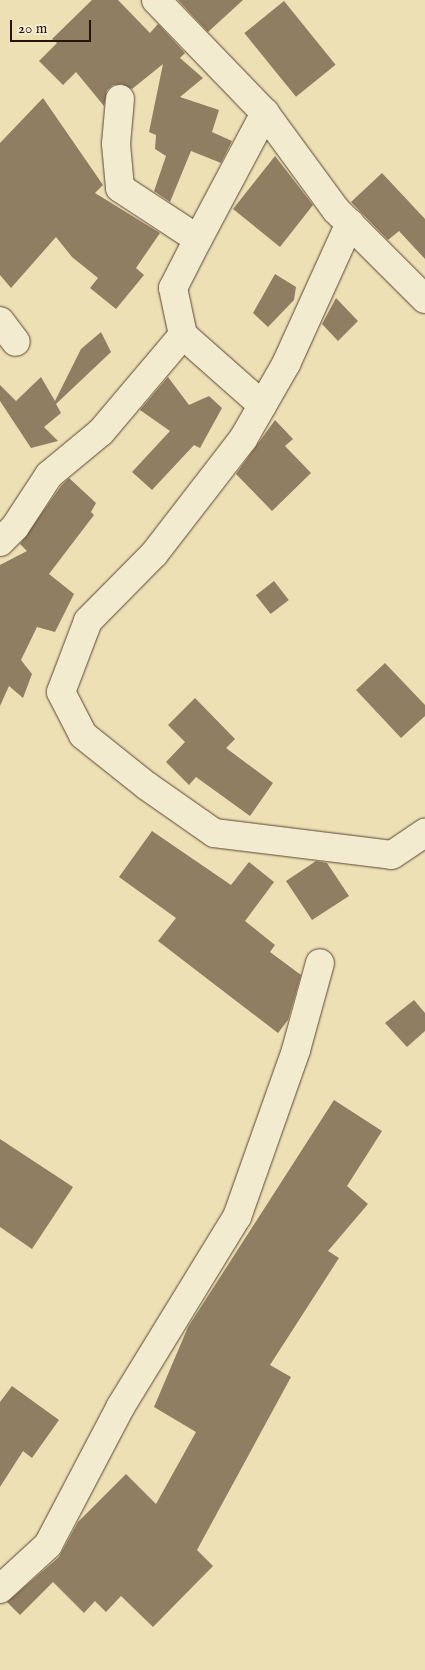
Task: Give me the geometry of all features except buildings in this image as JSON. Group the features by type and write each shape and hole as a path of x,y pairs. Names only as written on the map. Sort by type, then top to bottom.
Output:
{"street":[{"path":"156,0 177,25 265,113 350,223 425,299"},
{"path":"120,100 116,144 120,188 198,240"},
{"path":"262,405 183,336 173,288 265,113"},
{"path":"350,223 290,356 243,439 154,554 88,621 61,692 83,735 146,786 214,833 392,855 425,833"},
{"path":"0,542 15,527 48,474 101,432 183,336"},
{"path":"0,1589 48,1545 121,1406 237,1217 296,1050 320,963"}]}
